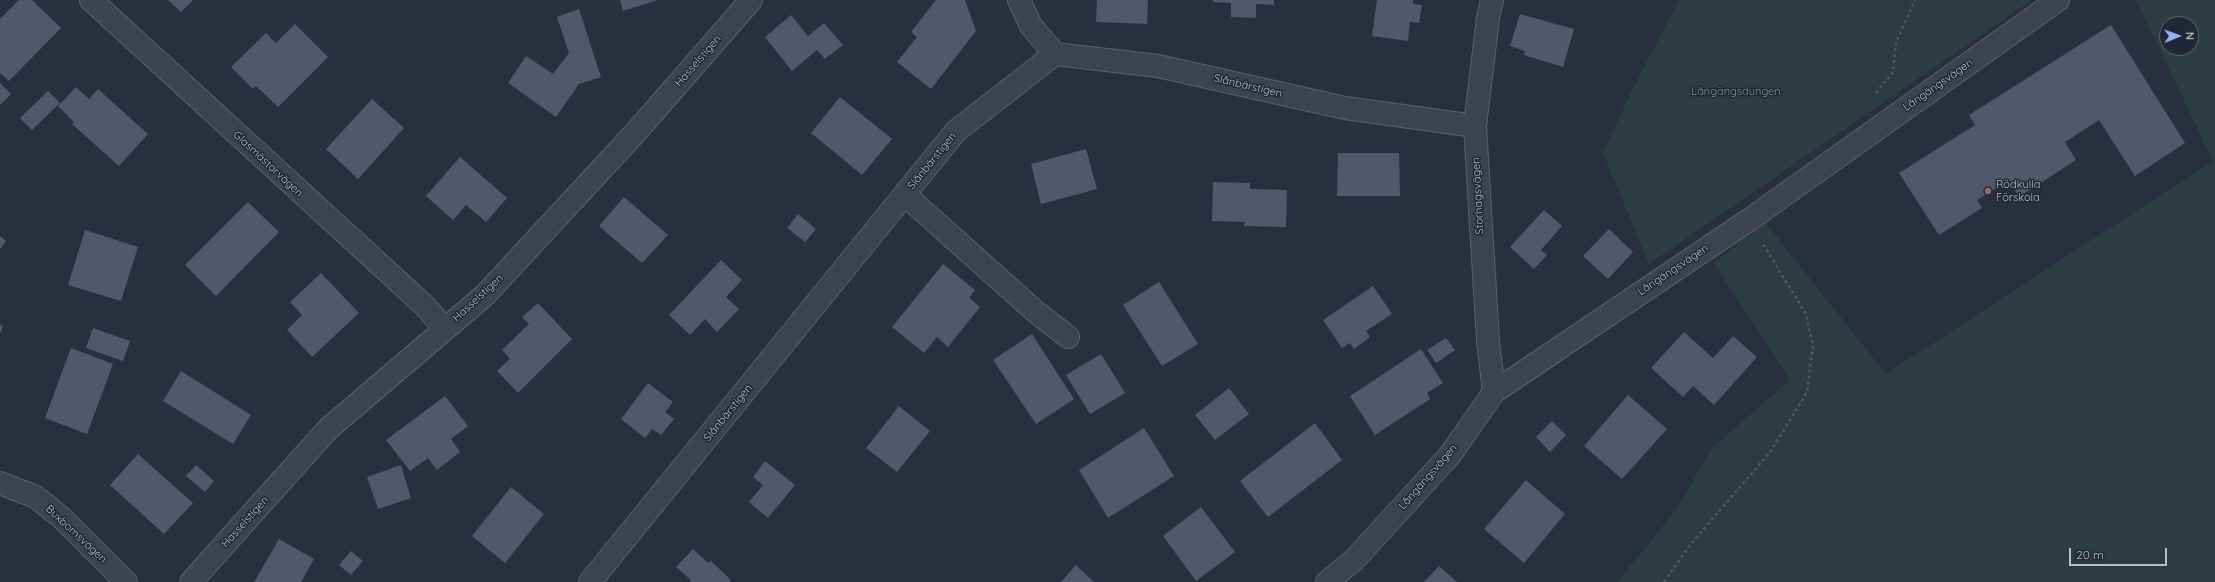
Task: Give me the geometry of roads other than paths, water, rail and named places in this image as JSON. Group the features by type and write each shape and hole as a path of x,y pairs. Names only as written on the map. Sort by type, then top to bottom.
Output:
{"street":[{"name":"Glasmästarvägen","path":"91,0 426,307 444,328"},
{"name":"Hasselstigen","path":"191,582 328,429 444,328 485,295 636,132 751,0"},
{"path":"1018,0 1031,26 1055,54"},
{"name":"Storhagsvägen","path":"1492,0 1488,18 1475,126 1488,341 1494,392"},
{"name":"Långängsvägen","path":"1327,582 1354,560 1450,455 1494,392 1748,220 2058,0"},
{"name":"Slånbärstigen","path":"590,582 956,131 1055,54 1158,66 1345,108 1475,126"},
{"path":"905,195 1036,312 1068,337"},
{"name":"Buxbomsvägen","path":"0,483 36,497 63,519 126,582"}],"place":[{"name":"Rödkulla Förskola","path":"1988,191"}],"park label":[{"name":"Långängsdungen","path":"1736,92"}]}
